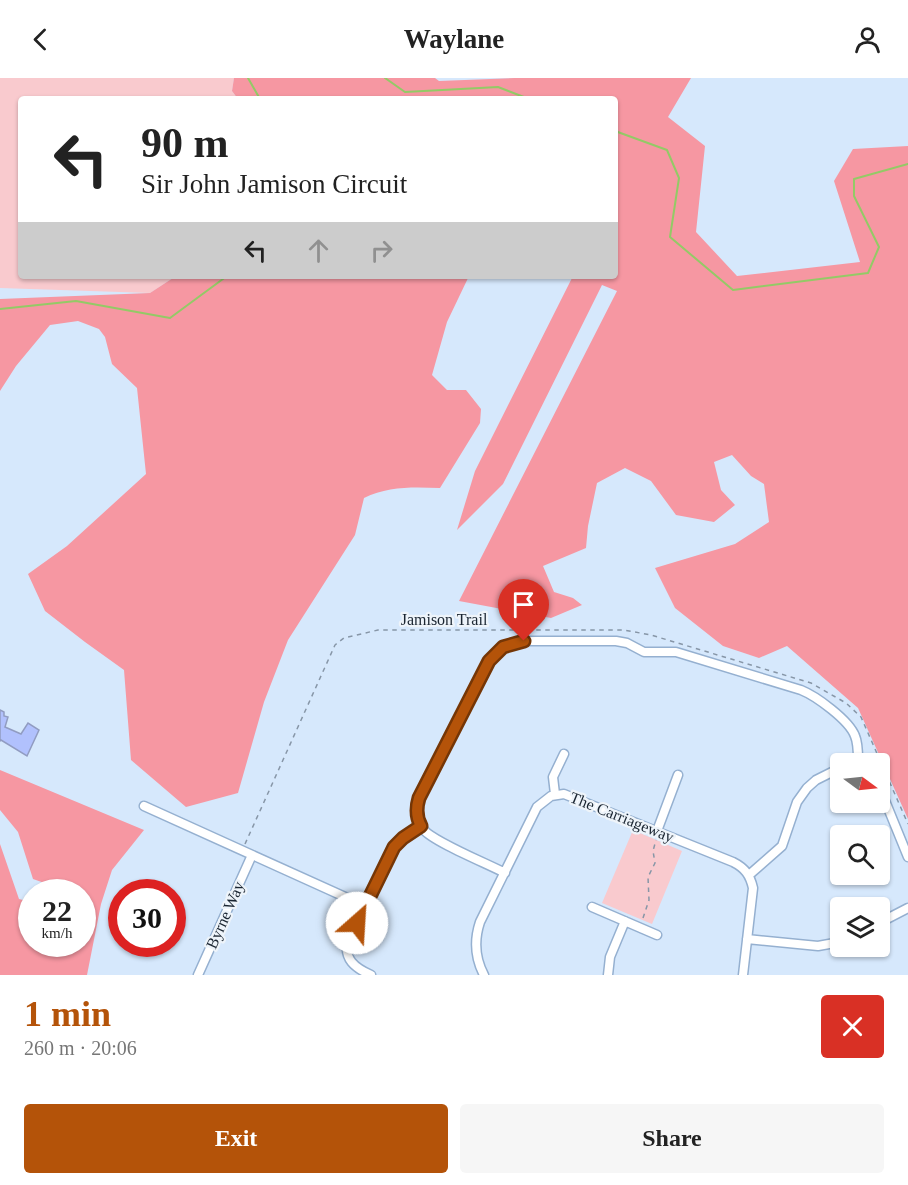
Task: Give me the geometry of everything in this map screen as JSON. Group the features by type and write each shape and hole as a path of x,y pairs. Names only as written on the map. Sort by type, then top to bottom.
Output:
{"street":[{"path":"505,873 431,836 421,826 416,809 419,798 489,661 503,647 519,641 608,640 622,642 644,652 676,652 801,690 811,695 849,726 856,738 857,753"},
{"path":"555,794 553,777 564,754"},
{"path":"743,975 753,892 749,875 782,846 797,802 807,788 830,773"},
{"path":"659,832 678,775"},
{"name":"The Carriageway","path":"484,975 476,952 477,933 537,807 555,794 573,796 737,864 749,875"},
{"path":"144,806 365,906"},
{"path":"890,813 908,857"},
{"path":"371,975 354,966 347,953 348,940 394,847 421,826"},
{"name":"Byrne Way","path":"198,975 252,855"},
{"path":"592,907 657,935"},
{"path":"890,917 908,908"},
{"path":"608,975 610,957 625,921"},
{"path":"747,939 818,946 830,944"}],"path":[{"name":"Jamison Trail","path":"242,850 335,645 344,638 378,630 624,630 660,637 811,683 846,703 861,717 908,824"},
{"path":"639,927 649,900 647,881 655,863 653,851 659,832"}],"shaded area":[{"path":"0,78 234,78 232,91 236,96 18,96 18,279 171,279 150,293 0,288"},
{"path":"234,78 435,78 439,81 515,78 691,78 668,117 705,146 696,232 737,276 860,262 834,181 853,149 908,146 908,819 890,779 890,753 878,753 858,708 787,646 759,658 723,646 675,608 655,568 735,544 769,522 764,484 751,476 732,455 714,462 721,490 735,505 714,522 676,515 651,481 625,468 597,483 586,548 543,566 554,592 573,598 582,605 551,618 459,601 617,291 602,285 503,484 457,530 475,471 571,279 618,279 618,96 236,96 232,91"},
{"path":"171,279 468,279 447,322 432,375 447,390 466,390 481,409 480,423 440,488 391,489 364,498 355,535 288,640 264,702 238,793 186,807 131,760 124,670 45,611 28,574 67,546 146,474 137,388 112,364 105,337 99,329 78,321 50,325 16,366 0,391 0,299 150,293"},
{"path":"0,770 144,830 112,870 96,929 96,879 33,879 18,832 0,810"},
{"path":"633,830 682,851 652,924 602,903"},
{"path":"0,844 18,896 18,957 91,957 87,975 0,975"}],"building":[{"path":"0,710 4,712 4,716 8,717 5,727 21,734 28,723 39,730 27,756 0,741"}],"waterway":[{"path":"248,78 258,96"},
{"path":"385,78 405,92 498,87 521,96"},
{"path":"618,132 667,150 679,178 670,237 733,290 868,273 879,247 854,196 854,179 908,164"},
{"path":"0,309 76,301 170,318 223,279"}],"route":[{"path":"357,923 394,847 421,826 416,809 419,798 489,661 507,644 524,641"}]}
